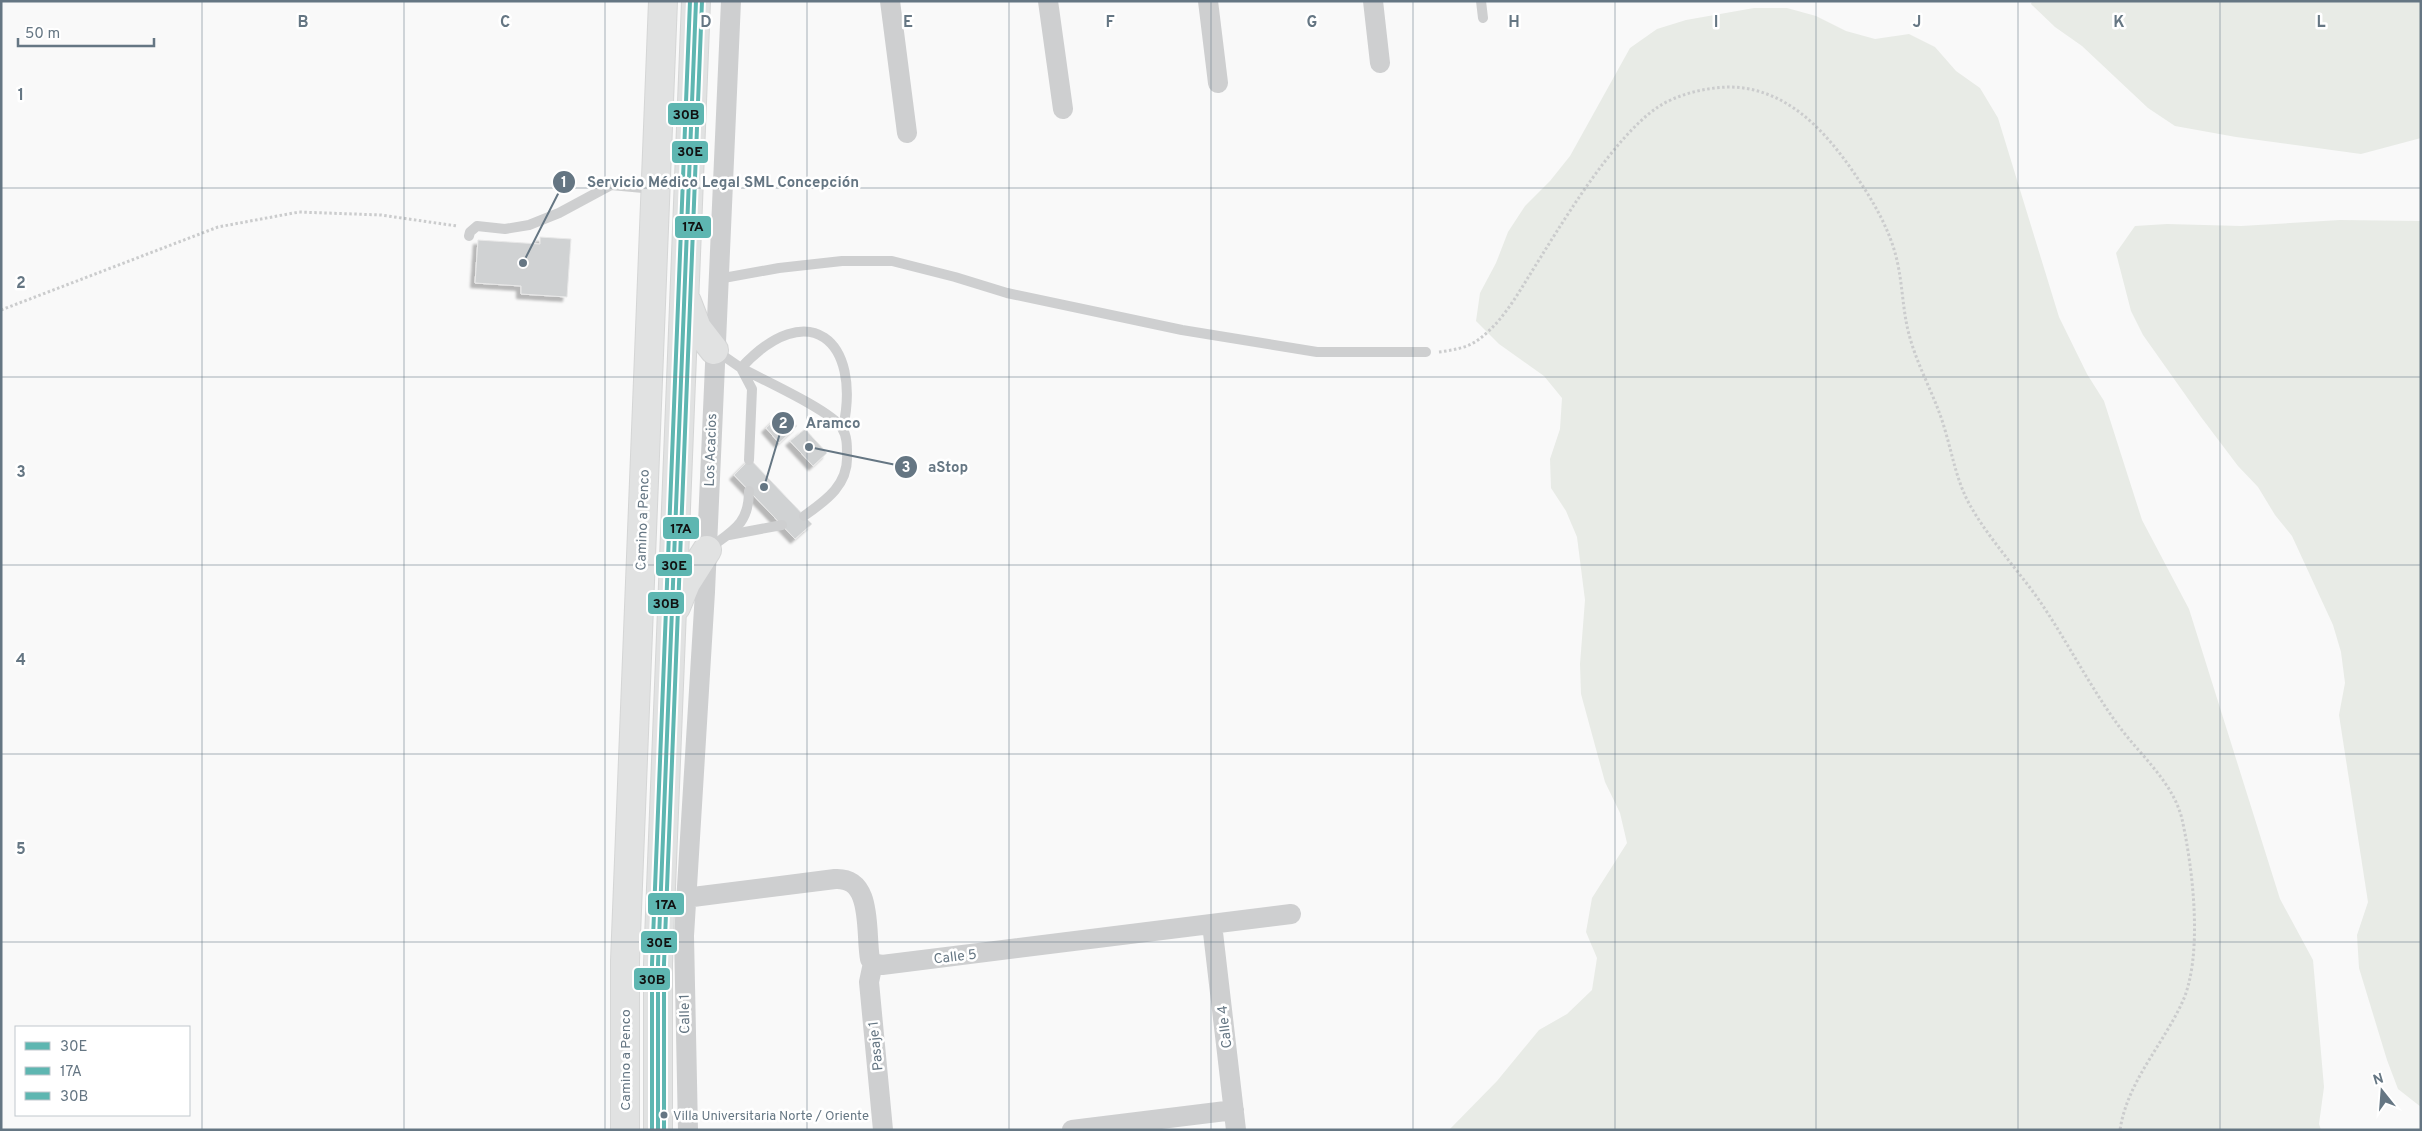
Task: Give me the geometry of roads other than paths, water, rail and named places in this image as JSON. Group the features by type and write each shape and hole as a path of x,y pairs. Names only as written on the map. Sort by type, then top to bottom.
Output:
{"highway":[{"name":"Camino a Penco","path":"626,1130 625,961 663,1"},
{"path":"658,1130 658,964 696,1"},
{"path":"684,291 697,328 714,350"},
{"path":"671,617 686,583 716,543"}],"street":[{"name":"Los Acacios","path":"685,898 716,543 714,350 731,1"},
{"path":"890,1 906,133"},
{"path":"1048,1 1063,108"},
{"path":"1208,1 1218,83"},
{"path":"1373,1 1380,63"},
{"path":"685,898 834,879 846,880 856,885 862,895 869,954 873,963"},
{"name":"Calle 1","path":"685,898 683,975 688,1130"},
{"name":"Calle 5","path":"873,963 882,965 1291,914"},
{"name":"Calle 4","path":"1212,924 1236,1130"},
{"name":"Pasaje 1","path":"873,963 869,982 884,1130"},
{"path":"1072,1130 1234,1110"}],"lane":[{"path":"1480,1 1483,18"},
{"path":"471,232 481,226 505,229 529,225 559,213 611,186 655,189"},
{"path":"718,279 780,268 842,261 892,261 955,277 1007,294 1182,330 1317,352 1426,352"},
{"path":"741,368 765,345 782,336 800,332 822,337 836,348 844,367 848,393 843,428 847,441 848,465 844,478 830,496 804,516"},
{"path":"714,350 741,368 810,404 843,428"},
{"path":"741,368 752,389 750,460"},
{"path":"716,543 742,523 746,516 749,491"},
{"path":"716,543 782,525"}],"place":[{"name":"Servicio Médico Legal SML Concepción","path":"523,263"},
{"name":"aStop","path":"809,447"},
{"name":"Aramco","path":"764,487"},
{"name":"Villa Universitaria Norte / Oriente","path":"664,1115"}]}
